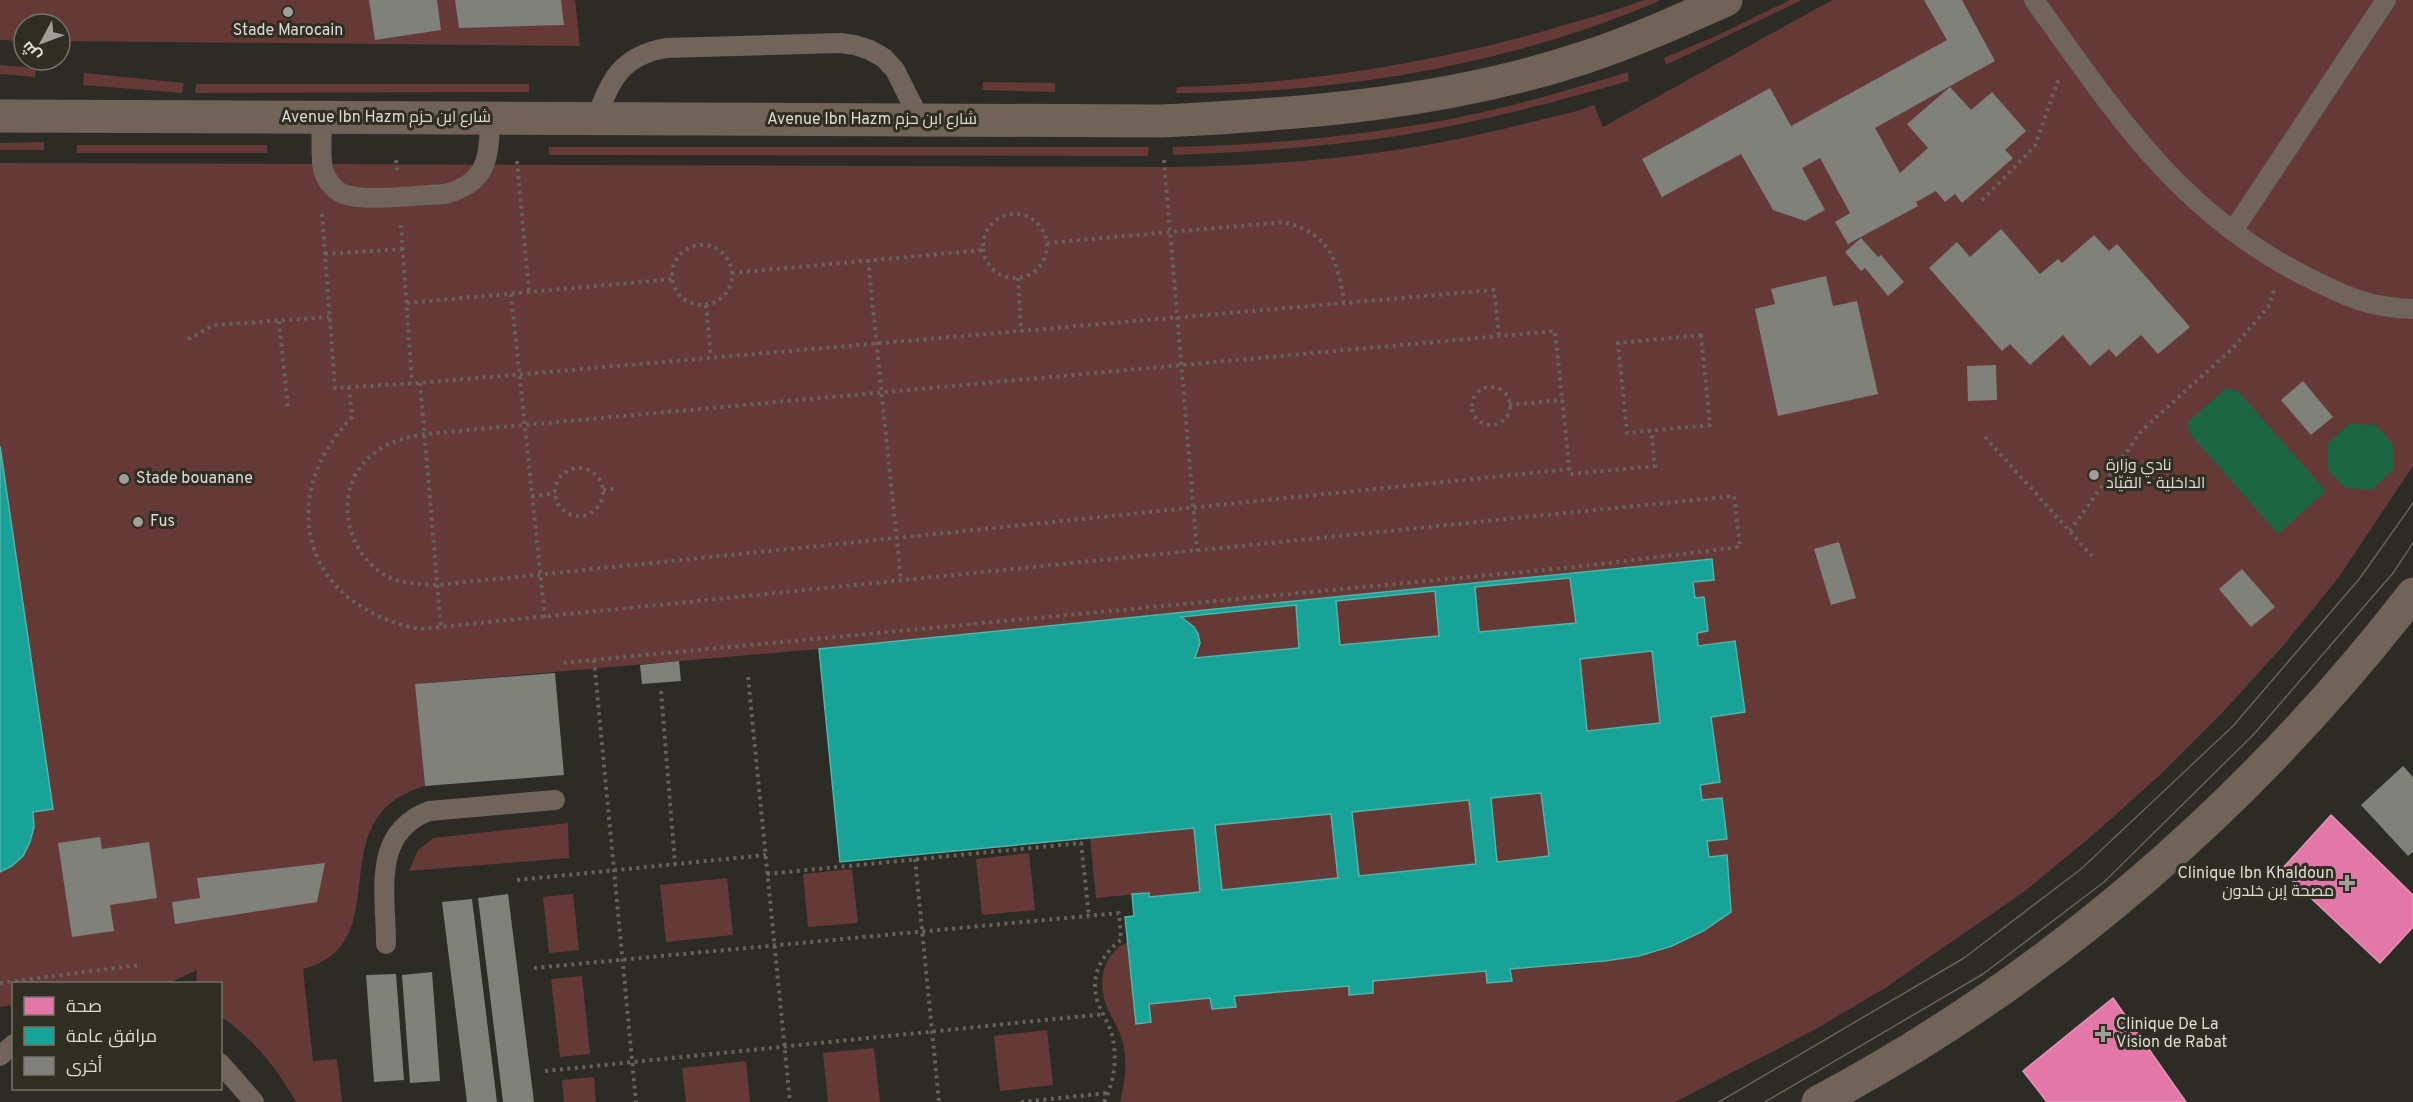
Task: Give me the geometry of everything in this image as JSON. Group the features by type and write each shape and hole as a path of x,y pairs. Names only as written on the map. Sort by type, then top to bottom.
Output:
{"main road":[{"name":"Avenue Ibn Hazm شارع ابن حزم","path":"0,116 1162,121 1269,116 1406,100 1497,81 1582,59 1659,31 1726,0"},
{"path":"1818,1102 1868,1076 1967,1014 2110,906 2243,789 2355,667 2413,594"}],"lane":[{"path":"2034,0 2120,119 2158,165 2197,203 2278,262 2352,300 2385,308 2413,309"},
{"path":"2233,231 2386,0"},
{"path":"596,119 614,76 637,57 652,51 666,48 840,43 870,50 884,58 895,70 920,120"},
{"path":"322,118 324,170 334,188 354,196 445,194 470,184 488,161 490,119"},
{"path":"386,944 388,851 403,826 415,816 429,811 555,800"},
{"path":"0,1056 12,1046"},
{"path":"222,1065 254,1102"}],"path":[{"path":"1982,200 2035,146 2069,48"},
{"path":"396,160 412,383"},
{"path":"1164,160 1197,551"},
{"path":"516,161 529,292"},
{"path":"322,207 335,388 420,383 1494,290 1499,336"},
{"path":"1012,214 1024,215 1035,221 1044,231 1047,243 1046,256 1040,267 1030,275 1018,278 1006,277 994,272 986,261 983,250 984,236 990,225 1000,217 1012,214"},
{"path":"1047,243 1276,222 1299,226 1314,233 1326,245 1334,258 1344,303"},
{"path":"705,245 716,248 730,263 732,273 728,291 715,303 706,305 696,305 680,296 673,279 673,268 678,258 694,246 705,245"},
{"path":"325,254 402,249"},
{"path":"732,273 983,250"},
{"path":"868,260 901,581"},
{"path":"2070,531 2142,430 2231,350 2268,307 2276,286 2278,262"},
{"path":"1018,278 1021,331"},
{"path":"406,303 673,279"},
{"path":"512,294 545,618"},
{"path":"706,305 711,357"},
{"path":"188,339 214,325 329,317"},
{"path":"279,321 288,408"},
{"path":"1570,469 437,585 402,581 384,575 370,564 359,550 351,534 347,516 348,498 353,481 362,465 375,452 390,443 425,434 1555,331 1570,469 1570,474 1655,466 1651,431"},
{"path":"1701,335 1710,425 1651,431 1627,433 1618,343 1701,335"},
{"path":"420,383 441,628"},
{"path":"349,387 352,417 324,453 315,473 310,495 309,517 312,540 318,560 337,586 360,608 379,618 420,629 1734,496 1740,547 1575,567 560,663"},
{"path":"1483,387 1499,387 1509,398 1509,405 1510,413 1499,424 1484,424 1473,414 1473,398 1483,387"},
{"path":"1509,405 1562,400"},
{"path":"1985,437 2092,556"},
{"path":"583,467 593,472 601,480 603,490 602,501 596,510 586,515 576,516 565,512 558,504 555,494 556,483 562,474 572,468 583,467"},
{"path":"603,490 614,489"},
{"path":"532,496 555,494"},
{"path":"594,660 636,1102"},
{"path":"748,677 790,1102"},
{"path":"661,691 675,864"},
{"path":"767,874 1081,843 1089,916"},
{"path":"517,880 766,855"},
{"path":"915,859 939,1102"},
{"path":"534,968 1119,913 1121,940 1101,959 1097,973 1096,994 1110,1026 1115,1053 1115,1067 1104,1102"},
{"path":"0,983 139,965"},
{"path":"545,1071 1104,1014"},
{"path":"1021,1102 1108,1093"}],"shaded area":[{"name":"Stade Marocain","path":"0,0 575,0 580,46 72,41 72,12 12,12 12,40 0,40"},
{"path":"1644,0 1661,0 1546,42 1423,71 1298,88 1176,93 1177,87 1318,77 1457,53 1548,30"},
{"path":"1790,0 1802,0 1666,65 1664,58"},
{"path":"1832,0 2413,0 2413,466 2339,577 2283,646 2223,712 2160,775 2025,891 1885,988 1816,1029 1675,1102 1120,1102 1125,1075 1124,1047 1119,1030 1106,1005 1102,986 1108,960 1113,953 1128,942 1136,1024 1151,1022 1149,1004 1210,998 1236,1006 1234,996 1349,986 1350,995 1373,993 1373,981 1486,971 1487,983 1511,981 1510,969 1612,961 1652,953 1695,936 1731,912 1727,855 1709,857 1707,841 1727,839 1722,798 1702,800 1700,785 1720,782 1711,717 1745,712 1735,641 1698,646 1697,633 1708,631 1704,597 1695,598 1693,582 1714,580 1711,560 819,649 416,684 425,786 392,802 373,824 364,851 356,908 348,934 332,955 303,969 313,1061 337,1059 342,1102 296,1102 281,1077 254,1044 222,1018 222,982 196,982 197,970 171,982 12,982 12,1005 0,1007 0,163 1173,167 1316,160 1402,149 1490,132 1594,105 1603,127"},
{"path":"0,65 12,66 12,72 36,72 35,77 0,74"},
{"path":"1628,72 1629,81 1517,111 1404,135 1346,143 1173,155 1173,147 1321,138 1438,121 1520,103"},
{"path":"84,73 184,83 182,93 83,85"},
{"path":"983,82 1055,83 1055,92 982,90"},
{"path":"196,84 529,84 529,92 195,93"},
{"path":"44,142 44,150 0,150 0,143"},
{"path":"77,145 267,145 267,153 77,153"},
{"path":"549,147 1149,147 1148,156 549,155"},
{"path":"2226,388 2239,392 2326,491 2278,534 2191,435 2187,423"},
{"path":"2349,424 2376,425 2393,444 2393,470 2372,490 2345,488 2328,470 2328,443"},
{"path":"1570,578 1576,623 1479,632 1475,587"},
{"path":"1435,591 1439,636 1340,645 1336,601"},
{"path":"1296,605 1299,648 1195,658 1199,639 1195,629 1181,617"},
{"path":"1652,651 1660,723 1587,731 1580,659"},
{"path":"1541,793 1549,856 1497,862 1491,798"},
{"path":"1469,800 1476,864 1359,876 1352,812"},
{"path":"1331,814 1338,878 1222,890 1215,825"},
{"path":"568,823 569,858 409,871 418,850 433,838"},
{"path":"1194,828 1200,892 1149,897 1148,893 1096,898 1090,838"},
{"path":"1029,853 1035,910 982,915 976,859"},
{"path":"852,869 858,923 808,927 803,874"},
{"path":"727,878 733,935 666,942 660,885"},
{"path":"573,894 579,950 549,953 543,897"},
{"path":"582,976 590,1054 560,1057 551,979"},
{"path":"1047,1030 1053,1085 1000,1091 994,1036"},
{"path":"874,1048 880,1102 828,1102 823,1053"},
{"path":"746,1061 750,1102 686,1102 682,1068"},
{"path":"594,1077 596,1102 564,1102 562,1080"}],"building: صحة":[{"name":"Clinique Ibn Khaldoun مصحة إبن خلدون","path":"2331,815 2413,895 2413,927 2380,963 2281,870"},
{"name":"Clinique De La Vision de Rabat","path":"2113,998 2186,1102 2047,1102 2023,1071"}],"building: مرافق عامة":[{"path":"0,446 53,809 33,812 34,827 23,856 12,866 0,872"},
{"path":"1712,559 1714,580 1693,582 1695,598 1704,597 1708,631 1697,633 1698,646 1735,641 1745,712 1711,717 1720,782 1700,785 1702,800 1722,798 1727,839 1707,841 1709,857 1727,855 1731,912 1703,931 1672,946 1639,956 1605,961 1510,969 1512,981 1487,983 1486,971 1373,981 1373,993 1349,995 1349,986 1234,996 1236,1007 1212,1009 1210,998 1149,1004 1151,1022 1136,1024 1125,917 1134,916 1132,894 1149,893 1149,897 1200,892 1194,828 840,862 819,649","holes":["1570,578 1576,623 1479,632 1475,587","1435,591 1439,636 1340,645 1336,601","1296,605 1299,648 1195,658 1200,643 1194,627 1181,617","1652,651 1660,723 1587,731 1580,659","1541,793 1549,856 1497,862 1491,798","1469,800 1476,864 1359,876 1352,812","1331,814 1338,878 1222,890 1215,825"]}],"building: أخرى":[{"path":"369,0 437,0 441,30 375,40"},
{"path":"455,0 561,0 564,25 459,28"},
{"path":"1924,0 1962,0 1995,61 1875,128 1900,173 1928,148 1907,124 1950,87 1971,110 1992,92 2026,131 2005,150 2013,158 1962,203 1955,194 1945,202 1936,191 1916,202 1918,206 1848,244 1835,222 1850,213 1820,158 1802,168 1825,210 1805,221 1773,210 1741,154 1662,197 1642,159 1770,88 1791,126 1947,40"},
{"path":"2001,229 2040,274 2058,259 2062,263 2094,235 2109,251 2117,244 2190,327 2158,354 2141,335 2116,357 2109,349 2090,366 2063,335 2030,365 2010,344 2002,351 1929,268 1957,242 1970,257"},
{"path":"1861,238 1878,257 1881,255 1904,282 1888,296 1865,268 1861,271 1845,252"},
{"path":"1826,276 1833,306 1857,301 1878,394 1778,416 1755,309 1775,304 1771,289"},
{"path":"1996,365 1997,400 1968,401 1967,366"},
{"path":"2303,381 2333,417 2311,435 2281,400"},
{"path":"1839,542 1856,598 1831,605 1814,549"},
{"path":"2242,569 2275,607 2251,627 2219,589"},
{"path":"679,661 681,681 642,684 640,665"},
{"path":"555,673 564,775 425,786 415,684"},
{"path":"2403,766 2413,777 2413,852 2408,856 2361,805"},
{"path":"100,837 102,849 149,842 157,898 110,905 114,931 72,937 58,843"},
{"path":"325,863 317,902 175,924 172,902 200,898 197,878"},
{"path":"508,894 534,1102 503,1102 478,898"},
{"path":"472,899 497,1102 467,1102 442,902"},
{"path":"432,972 440,1081 410,1083 402,975"},
{"path":"396,974 404,1080 374,1082 366,975"}],"tram line":[{"path":"1719,1102 1964,958 2081,869 2233,726 2360,578 2413,503"},
{"path":"1765,1102 1983,974 2104,882 2254,734 2393,573 2413,543"}],"place":[{"name":"Stade Marocain","path":"288,12"},
{"name":"نادي وزارة الداخلية - القيّاد","path":"2094,475"},
{"name":"Stade bouanane","path":"124,479"},
{"name":"Fus","path":"138,522"},
{"name":"Clinique Ibn Khaldoun مصحة إبن خلدون","path":"2347,883"},
{"name":"Clinique De La Vision de Rabat","path":"2103,1034"}]}
